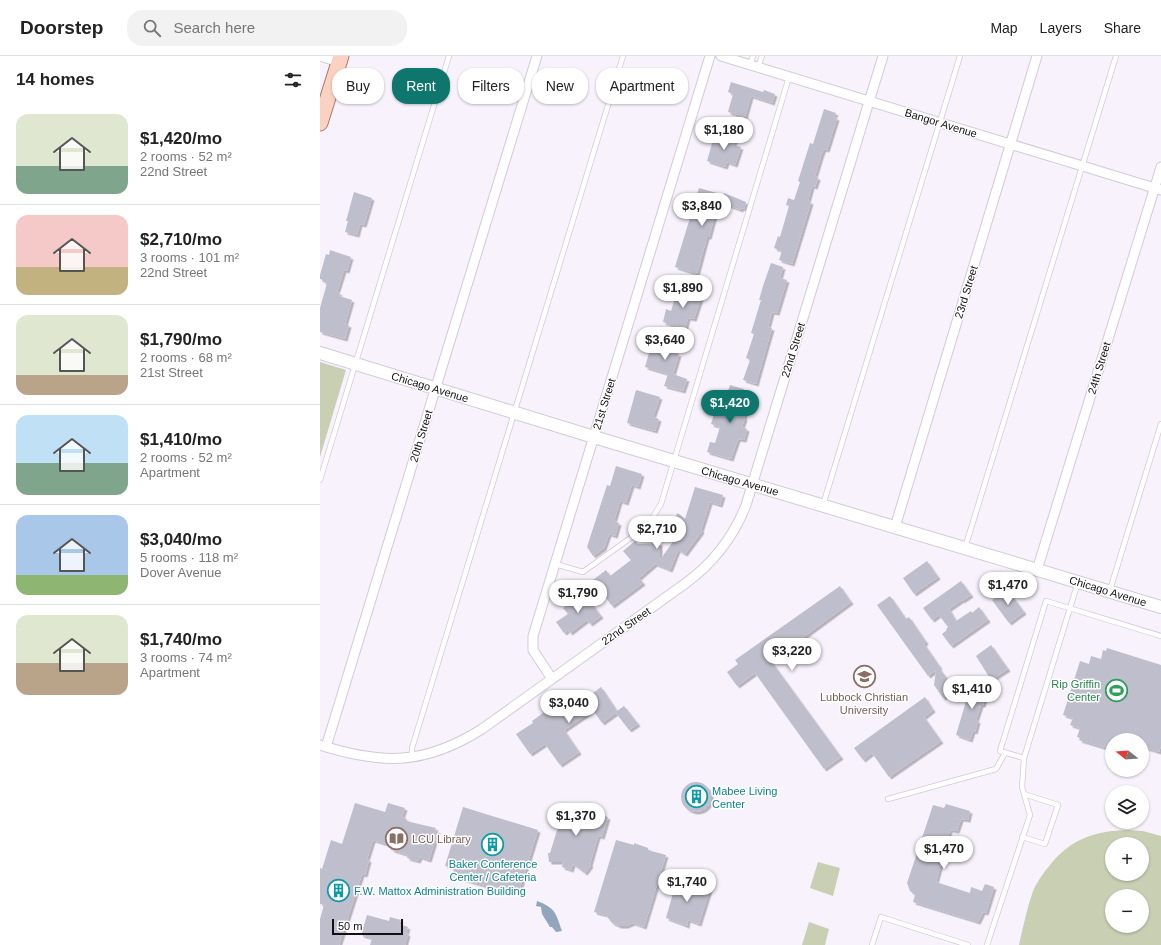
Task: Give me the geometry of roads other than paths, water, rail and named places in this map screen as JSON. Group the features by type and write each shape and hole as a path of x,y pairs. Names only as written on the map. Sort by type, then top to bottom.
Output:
{"main road":[{"path":"320,123 340,59"}],"street":[{"path":"320,56 340,59"},
{"name":"20th Street","path":"323,746 435,389 537,56"},
{"name":"21st Street","path":"552,679 535,655 532,647 533,636 710,56"},
{"name":"Bangor Avenue","path":"721,56 754,63 790,77 1158,189"},
{"name":"22nd Street","path":"323,746 353,755 387,759 412,757 441,750 471,736 686,583 704,569 720,550 736,527 746,505 883,56"},
{"name":"23rd Street","path":"895,527 1037,56"},
{"name":"24th Street","path":"1037,570 1158,189 1161,167"},
{"name":"Chicago Avenue","path":"320,353 1161,608"}],"lane":[{"path":"320,480 449,56"},
{"path":"412,757 412,748 623,56"},
{"path":"754,63 762,56"},
{"path":"823,505 960,56"},
{"path":"965,548 1116,56"},
{"path":"554,564 583,572 649,523 661,504 790,77"},
{"path":"1110,592 1161,424"},
{"path":"987,945 1030,815 1022,787 1024,758 1078,582"},
{"path":"1024,758 1000,751 1046,601 1161,636"},
{"path":"888,799 996,768 1005,752"},
{"path":"1022,837 1045,844 1058,805 1024,794"},
{"path":"872,945 881,917 968,945"}],"water":[{"path":"537,901 552,909 562,931 556,932 552,927 550,927 542,914 541,907 536,906"}],"place":[{"name":"Lubbock Christian University","path":"864,677"},
{"name":"Rip Griffin Center","path":"1116,690"},
{"name":"Mabee Living Center","path":"696,797"},
{"name":"LCU Library","path":"396,839"},
{"name":"Baker Conference Center / Cafeteria","path":"493,844"},
{"name":"F.W. Mattox Administration Building","path":"338,891"}]}
